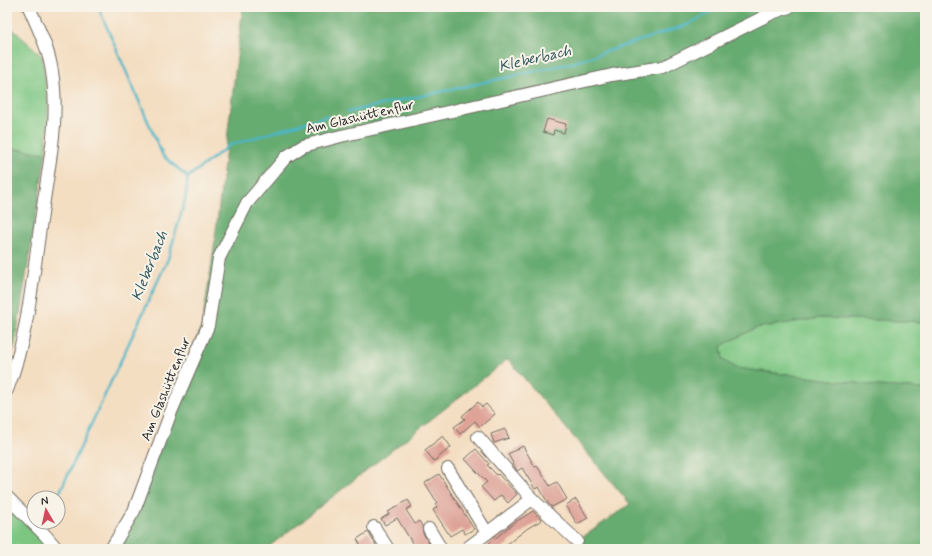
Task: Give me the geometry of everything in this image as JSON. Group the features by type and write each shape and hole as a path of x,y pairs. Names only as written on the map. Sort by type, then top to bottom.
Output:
{"street":[{"path":"7,390 18,360 27,319 51,148 55,105 52,73 48,55 29,7"},
{"name":"Am Glashüttenflur","path":"110,549 134,511 171,412 208,326 219,258 247,203 286,157 303,146 341,136 612,75 663,67 772,13 789,7"},
{"path":"478,437 532,499 577,541"},
{"path":"448,469 487,534"},
{"path":"7,497 57,549"},
{"path":"471,548 532,499"},
{"path":"374,527 388,549"},
{"path":"429,529 441,549"}],"green space":[{"path":"243,7 925,7 925,322 821,318 756,328 721,346 723,360 736,368 879,386 925,389 925,549 583,549 577,541 630,504 508,359 266,549 106,549 126,513 156,445 202,325 213,255"},
{"path":"7,24 42,56 48,103 46,153 7,148"},
{"path":"7,148 46,153 15,344 7,366"},
{"path":"821,318 925,322 925,389 879,386 736,368 723,360 721,346 755,328"},
{"path":"7,504 26,523 26,530 33,530 50,549 7,549"}],"building":[{"path":"547,119 566,124 564,133 554,130 553,135 543,132"},
{"path":"478,402 482,407 486,404 495,414 480,427 475,421 460,434 454,427 465,419 462,416"},
{"path":"505,429 509,438 494,443 491,434"},
{"path":"443,436 451,447 434,461 425,450"},
{"path":"523,446 535,467 537,466 550,486 557,482 567,499 552,507 539,487 535,489 522,468 517,471 508,454"},
{"path":"476,449 489,464 487,465 517,494 508,503 501,495 494,501 481,487 487,482 465,459"},
{"path":"439,474 474,529 465,534 462,529 450,536 433,510 437,507 435,504 437,502 425,483"},
{"path":"576,499 588,518 577,524 566,505"},
{"path":"408,500 412,506 406,510 415,524 419,521 422,526 423,533 432,549 416,549 397,518 385,525 381,519 389,514 388,512"},
{"path":"533,511 542,520 528,528 501,549 490,549 487,545 514,523"},
{"path":"368,532 376,545 370,549 353,549 360,544 357,539"}],"waterway":[{"path":"98,7 163,156 188,177"},
{"name":"Kleberbach","path":"348,112 572,63 687,25 720,7"},
{"name":"Kleberbach","path":"61,490 168,259 185,200 188,177 230,145 327,116"}]}
